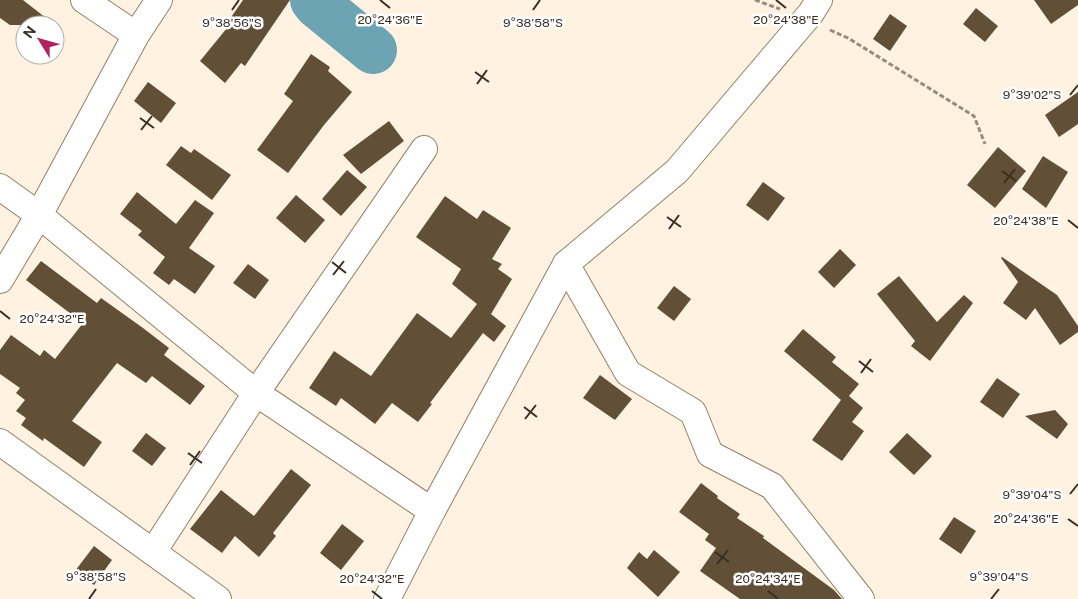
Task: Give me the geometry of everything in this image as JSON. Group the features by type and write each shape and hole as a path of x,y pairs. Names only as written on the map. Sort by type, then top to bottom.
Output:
{"street":[{"path":"84,0 136,35"},
{"path":"0,280 39,215 136,35 159,0"},
{"path":"387,599 432,511 566,264 677,171 812,10"},
{"path":"153,552 256,393 424,149"},
{"path":"0,187 39,215 256,393 432,511"},
{"path":"566,264 628,374 693,412 710,454 772,486 861,599"},
{"path":"0,442 218,599"}],"path":[{"path":"812,10 848,38 974,116 985,144"}],"building":[{"path":"0,0 23,0 42,15 15,15 15,25 10,25 0,18"},
{"path":"243,0 290,0 245,66 241,63 225,83 200,61 227,28 225,26"},
{"path":"1034,0 1078,0 1078,5 1051,24"},
{"path":"976,8 998,26 985,42 963,24"},
{"path":"890,14 907,26 890,51 873,39"},
{"path":"311,54 330,67 328,71 352,92 324,125 288,173 257,150 293,101 284,94"},
{"path":"148,82 176,103 161,123 134,101"},
{"path":"1078,92 1078,124 1059,137 1045,115"},
{"path":"389,121 404,141 361,174 343,155"},
{"path":"181,146 191,153 194,149 231,175 212,200 166,165"},
{"path":"998,147 1026,171 995,208 967,185"},
{"path":"1043,156 1068,172 1046,208 1022,189"},
{"path":"347,170 367,187 341,216 322,199"},
{"path":"763,182 785,198 768,221 746,205"},
{"path":"137,192 176,224 195,200 214,213 189,248 215,266 195,294 174,279 169,285 153,273 165,257 138,235 142,231 120,214"},
{"path":"296,195 325,220 305,243 276,218"},
{"path":"445,196 477,219 483,210 511,228 492,259 502,264 498,269 512,279 491,314 506,326 494,342 483,333 430,403 432,404 418,422 392,403 375,424 341,398 336,406 309,388 334,351 371,376 417,313 451,338 477,304 452,284 461,269 416,237"},
{"path":"840,249 856,265 834,288 818,272"},
{"path":"1002,257 1057,295 1078,326 1078,332 1060,345 1035,308 1026,320 1003,303 1018,282"},
{"path":"41,261 97,303 101,298 143,328 169,348 164,355 205,386 190,405 152,376 146,383 117,363 72,421 102,442 84,467 44,438 43,441 21,425 26,418 16,411 25,400 16,393 20,388 0,374 0,350 11,335 40,356 44,350 55,359 83,323 26,280"},
{"path":"248,264 269,280 255,299 233,283"},
{"path":"899,276 937,322 964,295 973,303 930,361 911,346 915,341 877,294"},
{"path":"674,286 691,299 674,321 657,308"},
{"path":"803,329 836,357 832,362 859,384 849,396 863,408 852,422 864,431 842,461 812,440 841,400 784,351"},
{"path":"600,375 632,399 615,420 583,398"},
{"path":"997,378 1020,394 1003,418 980,402"},
{"path":"1055,410 1068,424 1057,439 1025,416"},
{"path":"146,433 166,448 152,466 132,451"},
{"path":"907,433 932,456 914,475 889,452"},
{"path":"291,469 311,485 273,533 276,536 259,557 235,536 222,553 190,529 221,490 254,516"},
{"path":"701,483 718,496 717,498 740,514 737,518 764,536 763,538 834,590 842,599 740,599 700,571 716,548 705,540 709,534 679,512"},
{"path":"954,517 976,531 961,554 939,539"},
{"path":"342,524 364,541 341,570 320,553"},
{"path":"94,546 112,560 94,585 75,571"},
{"path":"654,550 680,572 658,597 627,568 639,552 647,559"}],"waterway":[{"path":"314,0 373,50"}]}
